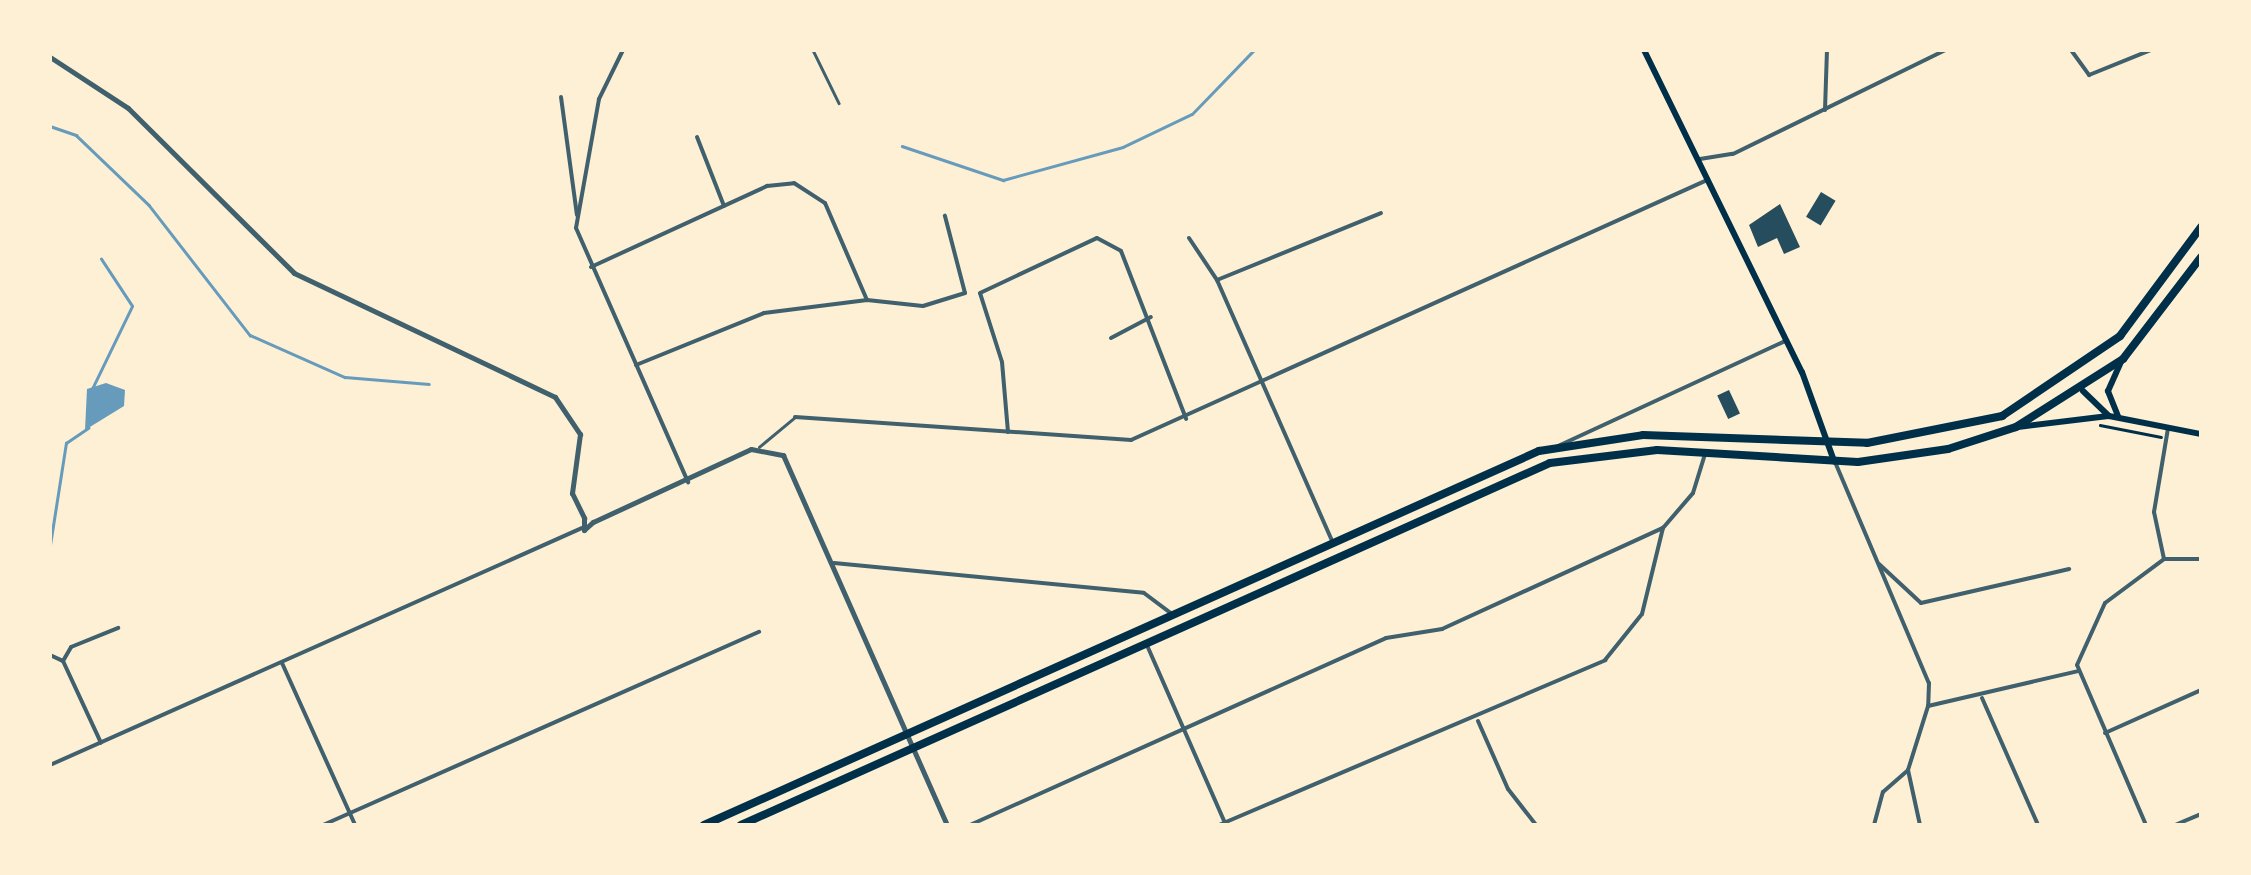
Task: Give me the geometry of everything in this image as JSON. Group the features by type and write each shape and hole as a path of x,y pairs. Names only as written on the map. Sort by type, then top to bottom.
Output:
{"highway":[{"path":"704,825 1332,542 1554,448 1643,435 1828,442 1967,427 2074,376 2146,310 2201,227"},
{"path":"741,825 1538,467 1608,452 1835,462 1933,452 2016,428 2083,391 2123,359 2201,257"},
{"path":"2074,376 2083,391"}],"main road":[{"path":"1645,52 1785,341 1835,462"},
{"path":"2119,418 2108,391 2123,359"},
{"path":"2083,391 2109,416"},
{"path":"2016,428 2109,416 2201,434"}],"street":[{"path":"577,216 598,99 624,50"},
{"path":"1645,52 1655,50"},
{"path":"1825,110 1827,50"},
{"path":"1694,159 1732,154 1945,50"},
{"path":"2071,50 2090,74 2151,50"},
{"path":"50,56 128,108 294,273 555,397 580,434 572,493 584,518 582,528"},
{"path":"561,97 577,216 591,267 688,482"},
{"path":"697,137 724,206"},
{"path":"795,417 1131,440 1186,419 1705,181"},
{"path":"591,267 724,206 785,183 812,191 830,212 867,300"},
{"path":"1218,280 1381,212"},
{"path":"635,366 739,319 867,300 924,306 965,292 944,216"},
{"path":"1008,432 1002,362 980,293 1107,238 1151,318 1186,419"},
{"path":"1189,238 1218,280 1259,386 1332,542"},
{"path":"1111,338 1151,318"},
{"path":"1554,448 1785,341"},
{"path":"2164,559 2154,512 2168,428"},
{"path":"50,765 759,447 771,448 796,475 947,825"},
{"path":"1146,644 1223,824 1434,730 1478,721 1605,660 1642,614 1664,528 1693,493 1705,454"},
{"path":"1835,462 1929,682 1928,706 1908,770 1920,825"},
{"path":"584,518 594,522"},
{"path":"970,825 1386,638 1442,630 1664,528"},
{"path":"2146,825 2078,671 2105,603 2164,559 2201,559"},
{"path":"1875,560 1921,603 2069,569"},
{"path":"834,563 1144,593 1172,615"},
{"path":"63,660 71,647 118,628"},
{"path":"323,825 758,632"},
{"path":"50,654 63,660 101,743"},
{"path":"282,663 355,825"},
{"path":"1928,706 1982,698 2078,671"},
{"path":"2105,733 2201,690"},
{"path":"1982,698 2038,825"},
{"path":"1478,721 1508,789 1536,825"},
{"path":"1874,825 1883,792 1908,770"},
{"path":"2175,825 2201,814"}],"lane":[{"path":"812,50 839,103"},
{"path":"759,447 795,417"}],"path":[{"path":"2087,422 2160,437"}],"water":[{"path":"106,383 125,390 124,406 85,430 87,389"}],"building":[{"path":"1821,192 1836,201 1821,226 1806,217"},
{"path":"1780,204 1800,247 1784,254 1777,238 1758,247 1749,225"},
{"path":"1729,390 1740,414 1728,419 1717,395"}],"waterway":[{"path":"902,146 1003,180 1123,147 1192,114 1254,50"},
{"path":"50,126 76,135 149,205 250,335 345,377 429,384"},
{"path":"91,391 132,306 101,259"},
{"path":"50,545 66,443 88,428"}]}
